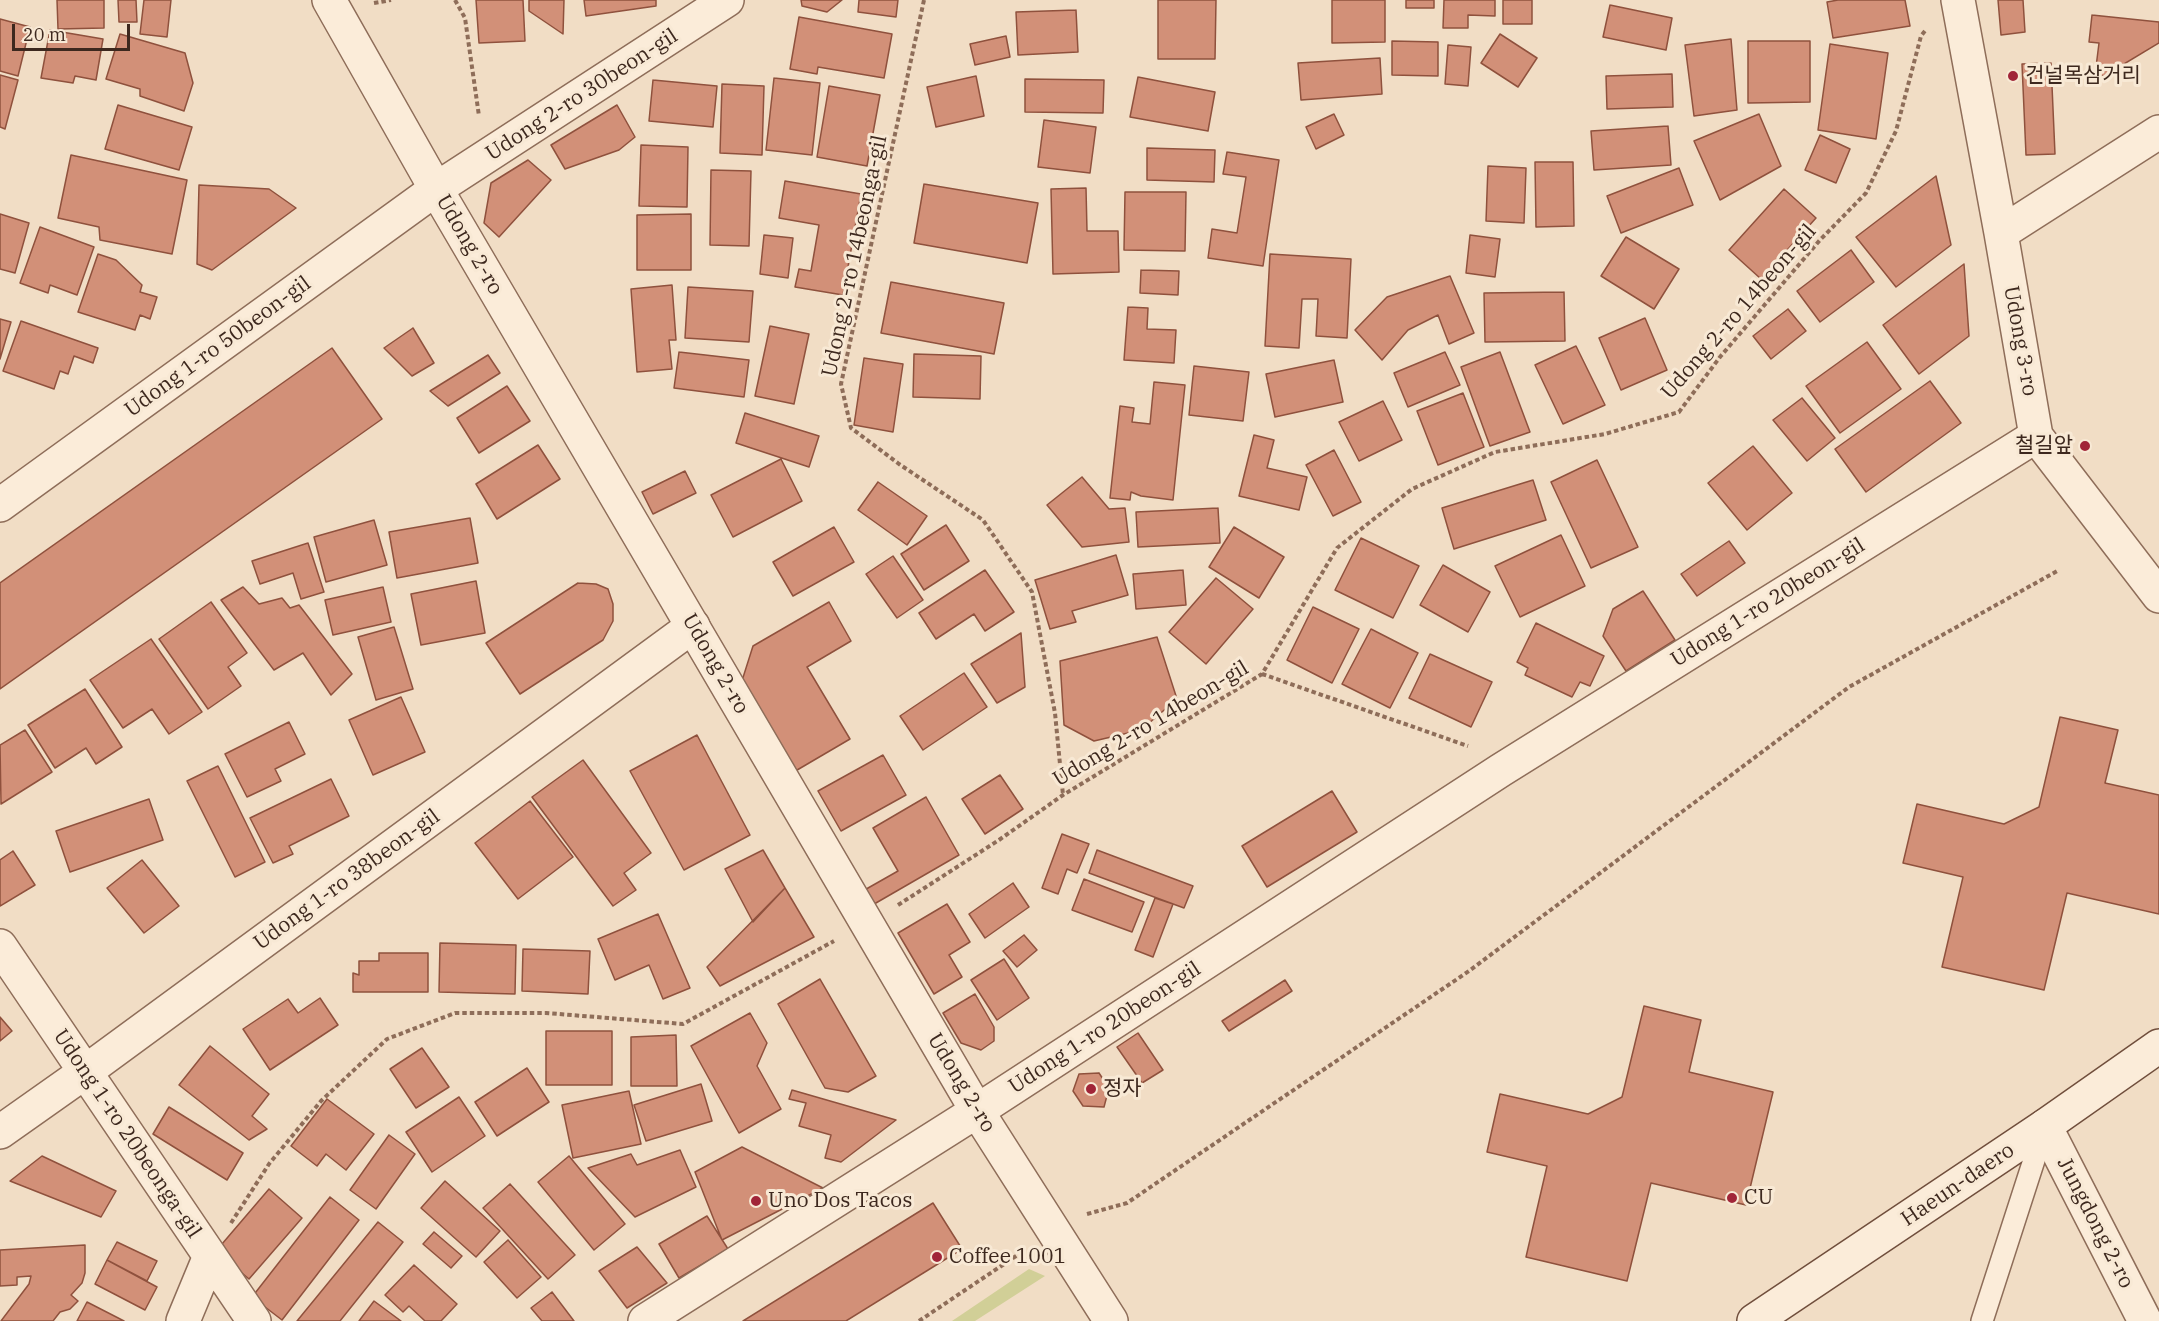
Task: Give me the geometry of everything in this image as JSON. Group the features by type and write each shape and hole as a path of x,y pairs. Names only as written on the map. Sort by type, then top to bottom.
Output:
{"street":[{"name":"Udong 2-ro","path":"329,0 436,189 693,626 864,923 977,1111 1111,1321"},
{"name":"Udong 2-ro 30beon-gil","path":"436,189 727,0"},
{"name":"Udong 3-ro","path":"1958,0 2036,436 2159,596"},
{"path":"2001,232 2159,132"},
{"name":"Udong 1-ro 50beon-gil","path":"0,505 436,189"},
{"name":"Udong 1-ro 20beon-gil","path":"645,1321 977,1111 1501,770 2036,436"},
{"name":"Udong 1-ro 38beon-gil","path":"0,1132 693,626"},
{"name":"Udong 1-ro 20beonga-gil","path":"0,946 254,1321"},
{"name":"Haeun-daero","path":"1755,1321 2045,1126 2159,1046"},
{"name":"Jungdong 2-ro","path":"2045,1126 2145,1321"},
{"path":"183,1321 210,1256"}],"lane":[{"path":"1982,1321 2045,1126"}],"path":[{"path":"455,0 465,18 477,108 487,156"},
{"name":"Udong 2-ro 14beonga-gil","path":"924,0 841,384 851,428 899,464 983,520 1032,592 1055,713 1063,795"},
{"name":"Udong 2-ro 14beon-gil","path":"210,1256 269,1164 321,1101 387,1039 455,1013 546,1014 683,1024 910,898 1063,795 1262,674 1337,548 1412,489 1495,452 1605,434 1679,412 1720,357 1820,240 1866,193 1896,131 1921,36 1928,27"},
{"path":"1082,1215 1127,1203 1469,970 1849,687 2059,570"},
{"path":"1262,674 1474,748 1501,770"},
{"path":"919,1321 1022,1252"}],"shaded area":[{"path":"1029,1269 1045,1276 975,1321 952,1321"}],"building":[{"path":"57,0 104,0 104,28 58,29"},
{"path":"118,0 136,0 137,22 119,22"},
{"path":"144,0 171,0 167,37 140,34"},
{"path":"476,0 523,0 525,41 479,43"},
{"path":"529,0 564,0 563,34 529,11"},
{"path":"584,0 656,0 656,6 586,16"},
{"path":"801,0 842,0 827,12 802,6"},
{"path":"859,0 898,0 896,17 858,12"},
{"path":"1158,0 1216,0 1215,59 1158,59"},
{"path":"1332,0 1385,0 1385,42 1332,43"},
{"path":"1406,0 1434,0 1434,8 1406,8"},
{"path":"1444,0 1495,0 1495,16 1468,15 1468,28 1443,28"},
{"path":"1503,0 1532,0 1532,24 1503,24"},
{"path":"1905,0 1910,26 1833,38 1827,2"},
{"path":"1998,0 2023,0 2025,32 2001,35"},
{"path":"1610,5 1672,18 1666,50 1603,37"},
{"path":"1076,10 1078,52 1018,55 1016,12"},
{"path":"2092,15 2159,22 2159,43 2104,76 2095,75 2099,43 2089,42"},
{"path":"799,17 892,34 884,78 818,67 817,74 790,69"},
{"path":"0,19 30,27 18,76 0,71"},
{"path":"50,30 103,39 96,80 75,76 73,83 41,78"},
{"path":"120,34 185,53 193,83 184,111 140,96 140,89 106,79"},
{"path":"1500,34 1537,58 1518,87 1481,63"},
{"path":"1006,36 1010,57 975,65 970,44"},
{"path":"1731,39 1737,110 1694,116 1685,45"},
{"path":"1392,41 1438,42 1438,76 1392,75"},
{"path":"1748,41 1810,41 1810,102 1748,103"},
{"path":"1830,44 1888,53 1876,139 1818,130"},
{"path":"1448,45 1471,47 1468,86 1445,84"},
{"path":"1380,58 1382,94 1301,100 1298,63"},
{"path":"2051,63 2055,154 2026,155 2022,64"},
{"path":"1672,74 1673,107 1607,109 1606,76"},
{"path":"0,75 18,80 5,129 0,127"},
{"path":"976,76 984,116 936,127 927,87"},
{"path":"1138,77 1215,92 1208,131 1130,117"},
{"path":"774,78 820,83 812,155 766,150"},
{"path":"1025,79 1104,80 1103,113 1025,112"},
{"path":"653,80 717,86 713,127 649,121"},
{"path":"722,84 764,86 762,155 720,153"},
{"path":"829,86 880,95 867,166 817,157"},
{"path":"118,105 192,127 179,170 105,149"},
{"path":"617,105 635,137 619,150 565,169 551,145"},
{"path":"1334,114 1344,135 1316,149 1306,127"},
{"path":"1759,114 1781,166 1720,200 1694,141"},
{"path":"1044,120 1096,127 1090,173 1038,167"},
{"path":"1668,126 1671,165 1594,170 1591,131"},
{"path":"1820,135 1850,149 1836,183 1805,170"},
{"path":"641,145 688,147 687,207 639,206"},
{"path":"1147,148 1215,150 1214,182 1147,180"},
{"path":"1227,152 1279,160 1263,266 1208,258 1212,229 1237,233 1246,177 1223,174"},
{"path":"71,155 187,180 172,254 100,240 99,227 58,218"},
{"path":"528,160 551,180 499,237 484,223 491,183"},
{"path":"1535,162 1573,162 1574,226 1536,227"},
{"path":"1488,166 1526,168 1524,223 1486,221"},
{"path":"1679,168 1693,205 1621,233 1607,196"},
{"path":"711,170 751,171 749,246 710,245"},
{"path":"1936,176 1951,245 1896,287 1856,237"},
{"path":"785,181 861,194 843,295 795,287 799,269 811,271 819,225 779,218"},
{"path":"924,184 1038,203 1027,263 914,243"},
{"path":"199,185 269,189 296,208 212,270 197,264"},
{"path":"1086,188 1087,231 1118,231 1119,272 1053,274 1051,189"},
{"path":"1784,189 1816,218 1761,279 1729,250"},
{"path":"1125,192 1186,192 1185,251 1124,250"},
{"path":"0,214 29,223 15,273 0,269"},
{"path":"691,214 691,270 637,270 637,215"},
{"path":"40,227 94,247 77,295 50,285 48,293 20,283"},
{"path":"764,235 793,238 788,278 760,274"},
{"path":"1470,235 1500,239 1495,277 1466,273"},
{"path":"1626,237 1679,269 1654,309 1601,276"},
{"path":"1851,250 1874,282 1820,322 1797,291"},
{"path":"98,254 116,260 142,285 140,292 157,297 150,319 140,315 135,330 78,312"},
{"path":"1270,254 1351,259 1347,338 1316,336 1318,299 1302,299 1299,348 1265,346"},
{"path":"1964,264 1969,336 1919,374 1883,325"},
{"path":"1141,270 1179,271 1178,295 1140,293"},
{"path":"1450,276 1474,333 1449,344 1438,315 1408,330 1382,360 1355,330 1387,297"},
{"path":"891,282 1004,303 994,354 881,333"},
{"path":"672,285 676,340 669,340 672,369 637,372 631,289"},
{"path":"688,287 753,291 749,342 685,338"},
{"path":"1564,292 1565,341 1485,342 1484,293"},
{"path":"1128,307 1148,308 1147,329 1176,330 1174,363 1124,360"},
{"path":"1788,309 1806,331 1771,359 1753,336"},
{"path":"1645,318 1667,370 1621,390 1599,338"},
{"path":"0,319 11,322 0,359"},
{"path":"21,321 98,348 93,363 74,356 68,374 60,371 54,389 3,371"},
{"path":"770,326 809,334 794,404 755,396"},
{"path":"413,328 434,363 412,376 384,348"},
{"path":"1867,342 1901,389 1840,433 1806,386"},
{"path":"1576,346 1605,405 1563,424 1535,365"},
{"path":"332,348 382,419 0,689 0,583"},
{"path":"679,352 749,360 744,397 674,388"},
{"path":"1445,352 1460,385 1408,407 1394,373"},
{"path":"1500,352 1530,432 1490,446 1461,367"},
{"path":"914,354 981,356 980,399 913,397"},
{"path":"488,355 500,373 448,406 430,391"},
{"path":"864,358 903,364 893,432 854,425"},
{"path":"1334,360 1343,402 1275,417 1266,374"},
{"path":"1194,366 1249,372 1243,421 1189,415"},
{"path":"1930,381 1961,423 1866,492 1835,449"},
{"path":"1154,382 1185,385 1173,500 1141,496 1131,492 1130,500 1110,498 1120,406 1134,408 1132,422 1150,424"},
{"path":"507,386 530,421 479,453 457,418"},
{"path":"1463,393 1484,447 1438,465 1417,411"},
{"path":"1802,398 1835,438 1807,461 1773,420"},
{"path":"1383,401 1402,440 1359,461 1339,422"},
{"path":"745,413 819,436 809,467 736,443"},
{"path":"1254,435 1274,440 1267,468 1307,477 1299,510 1239,496"},
{"path":"538,445 560,479 497,519 476,484"},
{"path":"1753,446 1792,493 1747,530 1708,483"},
{"path":"1334,450 1361,502 1333,516 1306,465"},
{"path":"781,459 802,501 733,537 711,495"},
{"path":"1597,460 1638,547 1591,568 1551,482"},
{"path":"685,471 696,493 653,514 642,492"},
{"path":"1082,477 1109,509 1125,508 1129,542 1082,547 1047,505"},
{"path":"1533,480 1546,520 1454,549 1442,508"},
{"path":"878,482 927,516 907,545 858,510"},
{"path":"1218,508 1220,543 1138,547 1136,512"},
{"path":"470,518 478,563 397,578 389,532"},
{"path":"374,520 387,565 326,582 314,537"},
{"path":"946,525 969,561 924,590 901,554"},
{"path":"834,527 854,562 793,596 773,562"},
{"path":"1234,527 1284,557 1259,598 1209,567"},
{"path":"1561,535 1585,586 1520,617 1495,566"},
{"path":"1361,538 1419,566 1393,618 1335,590"},
{"path":"1729,541 1745,563 1697,596 1681,574"},
{"path":"308,543 324,592 301,599 293,573 260,584 252,561"},
{"path":"1116,555 1128,595 1072,611 1076,622 1050,629 1035,580"},
{"path":"893,556 923,600 897,618 866,574"},
{"path":"1443,565 1490,592 1468,632 1420,605"},
{"path":"985,570 1014,612 985,631 974,614 936,639 919,613"},
{"path":"1183,570 1186,605 1136,609 1133,574"},
{"path":"1216,578 1253,609 1206,664 1169,632"},
{"path":"476,581 485,633 421,645 411,594"},
{"path":"578,583 596,584 608,589 613,604 613,621 603,640 520,694 486,643"},
{"path":"243,587 259,604 282,598 290,608 299,605 352,674 331,695 303,653 274,670 221,600"},
{"path":"383,587 391,622 333,635 325,600"},
{"path":"1643,591 1675,640 1626,671 1603,636 1613,609"},
{"path":"211,602 247,653 228,667 241,686 208,709 159,639"},
{"path":"829,602 851,641 807,667 850,739 792,773 740,687 753,646"},
{"path":"1313,607 1359,629 1332,683 1287,660"},
{"path":"1536,623 1604,656 1590,686 1580,682 1572,697 1525,675 1528,668 1517,662"},
{"path":"394,627 413,689 376,700 358,637"},
{"path":"1371,629 1418,653 1390,708 1342,684"},
{"path":"1021,633 1025,687 997,703 971,664"},
{"path":"1157,637 1177,699 1141,730 1094,741 1064,725 1060,661"},
{"path":"151,639 202,712 169,734 152,709 123,728 90,680"},
{"path":"1430,654 1492,682 1471,727 1409,698"},
{"path":"964,673 987,707 923,750 900,716"},
{"path":"85,689 122,747 96,764 86,748 55,768 28,725"},
{"path":"401,697 425,752 373,775 349,720"},
{"path":"2060,717 2118,730 2105,783 2159,795 2159,914 2067,893 2044,990 1942,967 1963,877 1903,863 1917,804 2004,824 2039,807"},
{"path":"289,722 305,754 275,769 281,781 247,797 225,754"},
{"path":"25,730 52,772 1,804 0,745"},
{"path":"697,735 750,835 684,870 630,771"},
{"path":"883,755 906,795 841,831 818,791"},
{"path":"583,760 651,853 624,873 636,890 613,906 532,797"},
{"path":"218,766 265,862 235,877 187,781"},
{"path":"1000,775 1023,809 985,834 962,799"},
{"path":"331,779 349,816 289,846 293,854 273,863 250,818"},
{"path":"1332,791 1357,832 1267,887 1242,846"},
{"path":"926,797 959,855 869,907 861,892 898,871 873,828"},
{"path":"149,799 163,840 70,872 56,831"},
{"path":"530,801 573,857 518,899 475,843"},
{"path":"1062,834 1089,844 1077,873 1067,869 1058,894 1042,888"},
{"path":"763,850 785,888 753,922 725,869"},
{"path":"1097,850 1193,886 1184,908 1089,873"},
{"path":"13,851 35,885 0,906 0,860"},
{"path":"142,860 179,906 144,933 107,888"},
{"path":"1084,879 1144,902 1132,932 1072,910"},
{"path":"1013,883 1029,907 985,938 969,914"},
{"path":"785,888 814,937 720,986 707,967"},
{"path":"1155,898 1173,904 1153,957 1135,950"},
{"path":"947,904 970,942 949,955 962,977 934,994 898,933"},
{"path":"658,914 690,988 663,999 649,965 615,980 598,939"},
{"path":"1024,935 1037,950 1017,967 1003,951"},
{"path":"440,943 516,945 515,994 439,992"},
{"path":"523,949 590,951 588,994 522,991"},
{"path":"379,953 428,953 428,992 353,992 353,973 359,975 359,961 379,961"},
{"path":"1004,959 1029,998 997,1020 971,980"},
{"path":"820,979 876,1076 848,1092 825,1088 778,1004"},
{"path":"1285,980 1292,991 1229,1031 1222,1021"},
{"path":"975,994 994,1027 994,1041 981,1050 961,1043 943,1013"},
{"path":"320,998 338,1025 270,1070 243,1029 288,999 298,1013"},
{"path":"1644,1006 1701,1020 1689,1072 1773,1092 1746,1205 1651,1183 1627,1281 1526,1257 1547,1166 1487,1152 1500,1094 1588,1114 1622,1097"},
{"path":"750,1013 767,1043 757,1066 781,1109 739,1133 691,1046"},
{"path":"0,1017 12,1031 0,1041"},
{"path":"546,1031 612,1031 612,1085 546,1085"},
{"path":"1138,1033 1163,1070 1142,1083 1117,1047"},
{"path":"676,1035 677,1086 631,1086 631,1037"},
{"path":"210,1046 269,1094 252,1116 267,1129 249,1140 179,1085"},
{"path":"422,1048 449,1087 416,1108 390,1069"},
{"path":"527,1068 549,1102 497,1136 475,1102"},
{"name":"정자","path":"1099,1073 1109,1088 1104,1107 1083,1106 1073,1091 1079,1074"},
{"path":"701,1084 712,1121 646,1141 634,1105"},
{"path":"792,1090 896,1120 841,1162 825,1158 831,1135 799,1126 806,1103 789,1099"},
{"path":"629,1091 641,1144 573,1158 562,1105"},
{"path":"459,1097 485,1136 432,1172 406,1132"},
{"path":"327,1099 374,1134 346,1170 326,1154 317,1166 291,1146"},
{"path":"169,1107 243,1153 227,1180 153,1134"},
{"path":"389,1135 415,1154 376,1209 350,1190"},
{"path":"742,1147 823,1188 722,1240 695,1172"},
{"path":"680,1150 696,1187 635,1217 588,1168 631,1154 637,1165"},
{"path":"42,1156 116,1191 101,1217 10,1181"},
{"path":"569,1156 625,1224 594,1250 538,1182"},
{"path":"445,1181 500,1231 476,1257 421,1208"},
{"path":"510,1184 575,1255 548,1279 483,1208"},
{"path":"269,1189 302,1218 249,1279 216,1251"},
{"path":"330,1197 359,1220 282,1320 252,1297"},
{"path":"933,1203 962,1249 846,1321 743,1321"},
{"path":"707,1216 728,1249 679,1278 659,1244"},
{"path":"378,1222 403,1242 340,1321 297,1321"},
{"path":"434,1232 462,1256 451,1268 423,1244"},
{"path":"508,1240 541,1277 517,1298 484,1262"},
{"path":"117,1242 157,1261 147,1281 107,1260"},
{"path":"85,1245 85,1273 82,1283 71,1295 78,1301 70,1309 60,1312 53,1321 1,1321 29,1284 31,1276 17,1277 17,1285 0,1286 0,1250"},
{"path":"637,1247 667,1283 627,1308 599,1271"},
{"path":"107,1260 157,1287 145,1310 95,1284"},
{"path":"414,1265 457,1304 441,1321 425,1321 409,1306 403,1312 385,1295"},
{"path":"552,1292 574,1321 542,1321 531,1308"},
{"path":"374,1301 401,1321 359,1321"},
{"path":"87,1302 124,1321 77,1321"}],"place":[{"name":"건널목삼거리","path":"2013,76"},
{"name":"철길앞","path":"2085,446"},
{"name":"정자","path":"1091,1089"},
{"name":"CU","path":"1732,1198"},
{"name":"Uno Dos Tacos","path":"756,1201"},
{"name":"Coffee 1001","path":"937,1257"}]}
